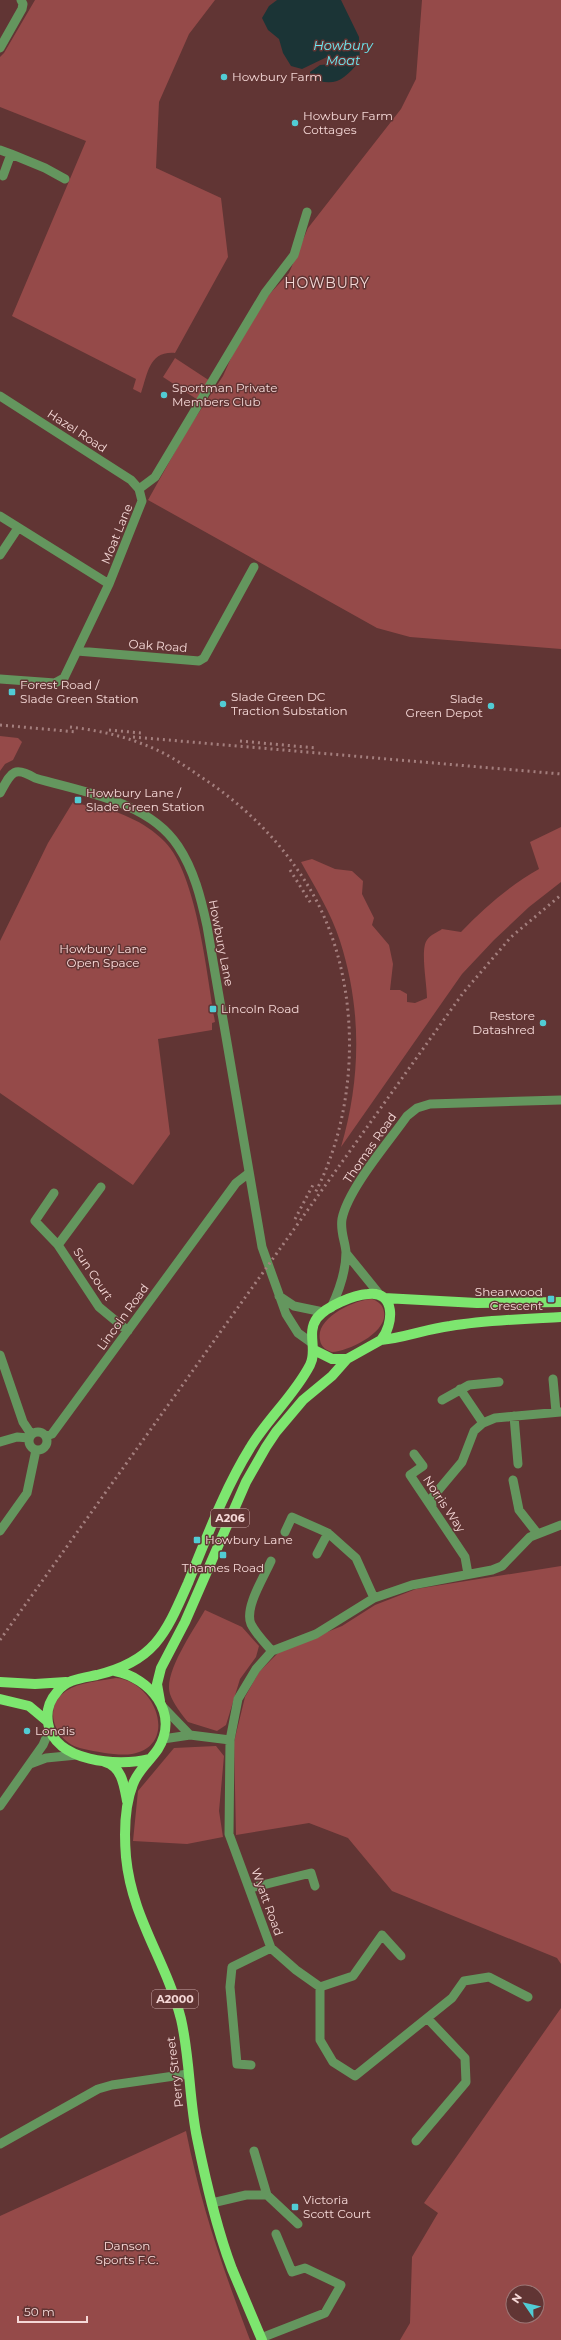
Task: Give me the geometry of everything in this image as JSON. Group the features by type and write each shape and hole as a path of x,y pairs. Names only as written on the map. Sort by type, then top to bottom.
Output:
{"main road":[{"path":"561,1302 476,1303 366,1294 327,1310 313,1327 313,1347 332,1359 347,1359 381,1340 398,1339 418,1332 482,1321 561,1317"},
{"path":"381,1340 391,1322 391,1308 382,1296"},
{"name":"A206","path":"115,1671 141,1657 163,1635 237,1470 260,1431 305,1375 313,1360 313,1347"},
{"name":"A206","path":"162,1704 157,1684 161,1668 185,1622 246,1482 276,1432 289,1416 303,1400 332,1376 347,1359"},
{"path":"0,1682 35,1684 66,1682 115,1671 133,1676 144,1682 162,1704 166,1725 163,1739 157,1750 149,1759 131,1762 97,1760 77,1756 64,1749 48,1726 29,1706 0,1699"},
{"path":"48,1726 48,1707 53,1696 66,1682"},
{"name":"Perry Street","path":"127,1800 134,1782 149,1759"},
{"name":"Perry Street","path":"97,1760 109,1763 118,1770 124,1783 127,1800 126,1855 132,1893 147,1936 174,1994 185,2040 197,2137 212,2203 232,2269 261,2339"}],"street":[{"path":"0,48 22,9 24,4 21,0"},
{"path":"0,150 46,168 65,179"},
{"path":"1,178 11,154"},
{"path":"139,489 155,477 265,293 294,255 307,212"},
{"name":"Hazel Road","path":"0,396 131,480 139,489"},
{"name":"Moat Lane","path":"0,679 55,683 64,678 109,584 142,506 139,489"},
{"path":"0,516 109,584"},
{"path":"0,555 18,528"},
{"name":"Oak Road","path":"77,651 199,661 204,658 254,567"},
{"name":"Howbury Lane","path":"0,793 8,778 18,771 24,772 35,778 129,808 163,828 181,851 199,891 208,926 262,1247 286,1314 298,1333 313,1347"},
{"name":"Thomas Road","path":"327,1310 340,1288 346,1253 341,1228 348,1199 407,1116 417,1108 430,1104 561,1100"},
{"name":"Lincoln Road","path":"36,1450 44,1447 47,1442 46,1436 52,1434 236,1183 249,1173"},
{"name":"Sun Court","path":"58,1245 101,1187"},
{"name":"Sun Court","path":"54,1193 35,1221 58,1245 99,1307 128,1331"},
{"name":"Thomas Road","path":"346,1253 382,1296"},
{"path":"279,1296 298,1307 327,1310"},
{"path":"0,1355 23,1422 30,1436 29,1444 36,1450 27,1493 0,1531"},
{"path":"432,1506 431,1499 462,1462 474,1431 483,1422 495,1418 558,1412 557,1395 553,1379"},
{"path":"442,1400 469,1385 499,1382"},
{"path":"460,1389 483,1422"},
{"path":"514,1416 518,1464"},
{"path":"0,1442 17,1437 30,1436 39,1431 46,1436"},
{"name":"Norris Way","path":"414,1454 423,1466 410,1475 465,1556 468,1574"},
{"path":"513,1480 519,1510 537,1533"},
{"path":"285,1532 292,1517 328,1533 356,1558 374,1598"},
{"path":"271,1561 249,1614 254,1629 272,1651 316,1634 374,1598 412,1585 492,1570 502,1566 524,1542 537,1533 561,1525"},
{"path":"317,1554 328,1533"},
{"name":"Wyatt Road","path":"272,1651 256,1669 243,1690 235,1709 230,1740 229,1834 271,1948 296,1970 320,1987"},
{"path":"162,1704 190,1735"},
{"path":"0,1806 29,1765 48,1726"},
{"path":"163,1739 190,1735 230,1740"},
{"path":"29,1765 46,1758 77,1756"},
{"path":"250,1888 311,1874 315,1886"},
{"path":"401,1956 382,1935 352,1976 320,1987 320,2040 333,2062 355,2076 428,2019 452,1998 464,1981 489,1978 528,1997"},
{"path":"251,2065 237,2064 230,1987 232,1967 271,1948"},
{"path":"416,2141 466,2082 465,2058 428,2019"},
{"path":"0,2144 98,2088 188,2074"},
{"path":"254,2151 267,2195 298,2224"},
{"path":"212,2203 246,2195 267,2195"},
{"path":"261,2339 325,2313 341,2285 305,2268 292,2272 276,2234"}],"green space":[{"path":"35,0 215,0 189,34 159,102 156,168 221,198 228,257 175,353 166,353 155,360 148,371 141,393 133,389 136,379 12,316 86,141 0,107 0,57 4,53"},
{"path":"422,0 561,0 561,649 410,637 377,628 148,500 186,432 223,376 236,347 265,299 289,273 308,228 401,109 416,79"},
{"path":"175,358 210,381 198,400 163,377"},
{"path":"0,736 18,738 22,742 13,760 5,764 0,771"},
{"name":"Howbury Lane Open Space","path":"73,802 88,806 90,803 139,822 157,834 176,857 193,901 204,954 215,1022 212,1023 212,1030 158,1039 170,1134 133,1185 0,1093 0,941 48,843"},
{"path":"561,827 561,882 529,907 494,940 462,974 341,1147 348,1121 355,1070 355,1018 352,992 340,941 332,920 301,862 312,859 335,869 352,871 363,881 362,894 374,918 372,925 389,945 393,964 390,990 400,990 407,994 407,1002 415,1003 427,998 424,951 428,938 442,929 461,932 498,898 518,882 539,869 530,842"},
{"path":"372,1299 383,1307 384,1312 384,1319 380,1327 374,1333 357,1344 339,1351 332,1352 321,1345 320,1332 323,1324 337,1312 346,1307 364,1300"},
{"path":"561,1566 561,1964 557,1958 392,1891 348,1838 309,1823 236,1835 234,1742 245,1697 259,1672 280,1651 342,1626 375,1605 416,1589"},
{"path":"205,1610 242,1627 259,1646 256,1657 240,1679 226,1725 217,1731 188,1722 173,1701 170,1694 169,1685 175,1663"},
{"path":"116,1678 130,1682 142,1690 151,1701 157,1714 158,1727 155,1739 147,1748 132,1754 108,1753 84,1749 74,1746 66,1741 55,1725 53,1716 54,1707 58,1698 71,1688 90,1682"},
{"path":"216,1746 224,1756 219,1811 223,1837 187,1844 133,1841 138,1791 174,1748"},
{"path":"561,2008 561,2340 400,2340 410,2323 412,2257 438,2213 424,2203"},
{"name":"Danson Sports F.C.","path":"186,2131 206,2211 250,2340 0,2340 0,2216"}],"water":[{"name":"Howbury Moat","path":"277,0 341,0 359,37 360,61 344,77 333,82 311,79 310,72 320,65 331,64 327,57 302,69 291,66 283,53 279,39 268,30 262,18 269,6"}],"railway":[{"path":"0,725 77,732"},
{"path":"70,727 98,731 136,741 160,751 188,768 231,799 246,811 284,851 305,881 324,916 337,954 346,994 349,1036 348,1077 342,1118 331,1157 315,1193"},
{"path":"109,730 141,733"},
{"path":"133,737 561,774"},
{"path":"240,741 316,748"},
{"path":"290,870 312,905"},
{"path":"0,1640 463,993 511,937 561,895"},
{"path":"295,1219 314,1183"}],"place":[{"name":"Howbury Farm","path":"224,77"},
{"name":"Howbury Farm Cottages","path":"295,123"},
{"name":"Sportman Private Members Club","path":"164,395"},
{"name":"Forest Road / Slade Green Station","path":"12,692"},
{"name":"Slade Green DC Traction Substation","path":"223,704"},
{"name":"Slade Green Depot","path":"491,706"},
{"name":"Howbury Lane / Slade Green Station","path":"78,800"},
{"name":"Lincoln Road","path":"213,1009"},
{"name":"Restore Datashred","path":"543,1023"},
{"name":"Shearwood Crescent","path":"551,1299"},
{"name":"Howbury Lane","path":"197,1540"},
{"name":"Thames Road","path":"223,1555"},
{"name":"Londis","path":"27,1731"},
{"name":"Victoria Scott Court","path":"295,2207"}],"district":[{"name":"HOWBURY","path":"327,283"}]}
